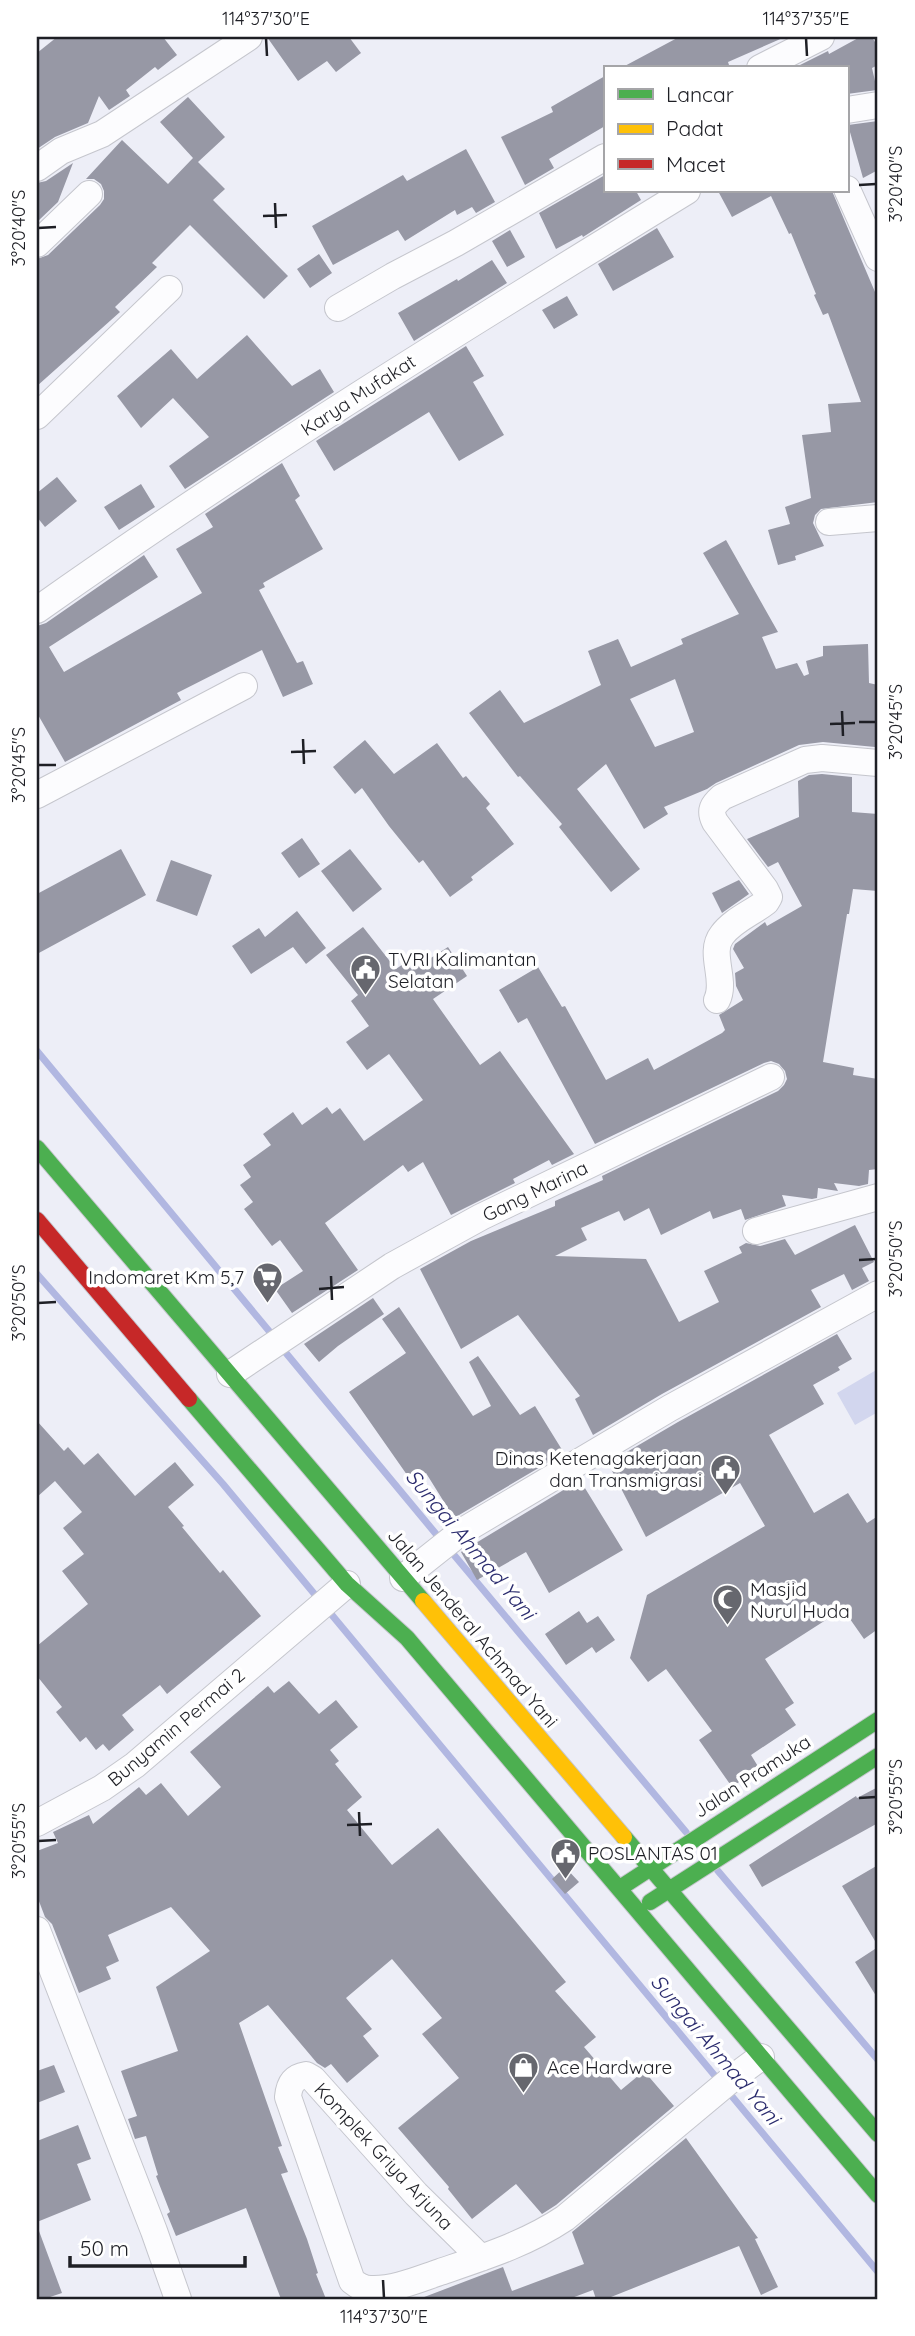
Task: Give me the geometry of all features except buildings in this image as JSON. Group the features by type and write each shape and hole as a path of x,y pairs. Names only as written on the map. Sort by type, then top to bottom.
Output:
{"main road":[{"name":"Jalan Jenderal Achmad Yani","path":"37,1148 137,1276 230,1374 878,2134"},
{"path":"37,1220 112,1300 339,1591 407,1638 878,2195"},
{"name":"Jalan Pramuka","path":"618,1889 878,1720"},
{"path":"637,1911 878,1756"}],"street":[{"path":"37,168 61,151 103,134 249,37"},
{"path":"769,66 786,62 821,37"},
{"path":"848,110 878,105"},
{"path":"338,308 604,158"},
{"path":"848,191 878,258"},
{"name":"Karya Mufakat","path":"37,610 190,503 454,334 685,192"},
{"path":"37,244 89,194"},
{"path":"37,416 169,289"},
{"path":"830,522 878,518"},
{"path":"37,795 244,686"},
{"path":"717,1000 720,984 717,952 721,935 763,905 769,897 715,822 711,815 713,806 722,796 805,760 822,758 878,763"},
{"name":"Gang Marina","path":"230,1374 392,1266 481,1217 771,1077"},
{"path":"756,1231 878,1197"},
{"path":"403,1577 472,1525 670,1408 878,1294"},
{"name":"Bunyamin Permai 2","path":"37,1823 102,1788 135,1765 339,1591"},
{"path":"37,1930 178,2299"},
{"name":"Komplek Griya Arjuna","path":"481,2258 416,2194 313,2079 306,2075 298,2076 292,2082 288,2097 352,2281 361,2288 385,2288 481,2258 541,2234 565,2218 761,2057"}],"shaded area":[{"path":"878,1369 878,1412 855,1425 837,1393"}],"waterway":[{"name":"Sungai Ahmad Yani","path":"37,1051 274,1337"},
{"name":"Sungai Ahmad Yani","path":"37,1274 223,1484 878,2272"},
{"name":"Sungai Ahmad Yani","path":"281,1347 441,1540"},
{"name":"Sungai Ahmad Yani","path":"449,1549 686,1832"},
{"name":"Sungai Ahmad Yani","path":"718,1871 878,2060"}],"traffic: fast":[{"path":"37,1148 423,1601"},
{"path":"189,1399 347,1584 407,1638 878,2195"},
{"path":"623,1886 878,1720"},
{"path":"650,1902 878,1756"},
{"path":"624,1837 878,2134"}],"traffic: slow":[{"path":"423,1601 624,1837"}],"traffic: jam":[{"path":"37,1220 189,1399"}],"place":[{"name":"TVRI Kalimantan Selatan","path":"365,997"},
{"name":"Indomaret Km 5,7","path":"267,1304"},
{"name":"Dinas Ketenagakerjaan dan Transmigrasi","path":"725,1496"},
{"name":"Masjid Nurul Huda","path":"727,1627"},
{"name":"POSLANTAS 01","path":"565,1880"},
{"name":"Ace Hardware","path":"524,2094"}]}
